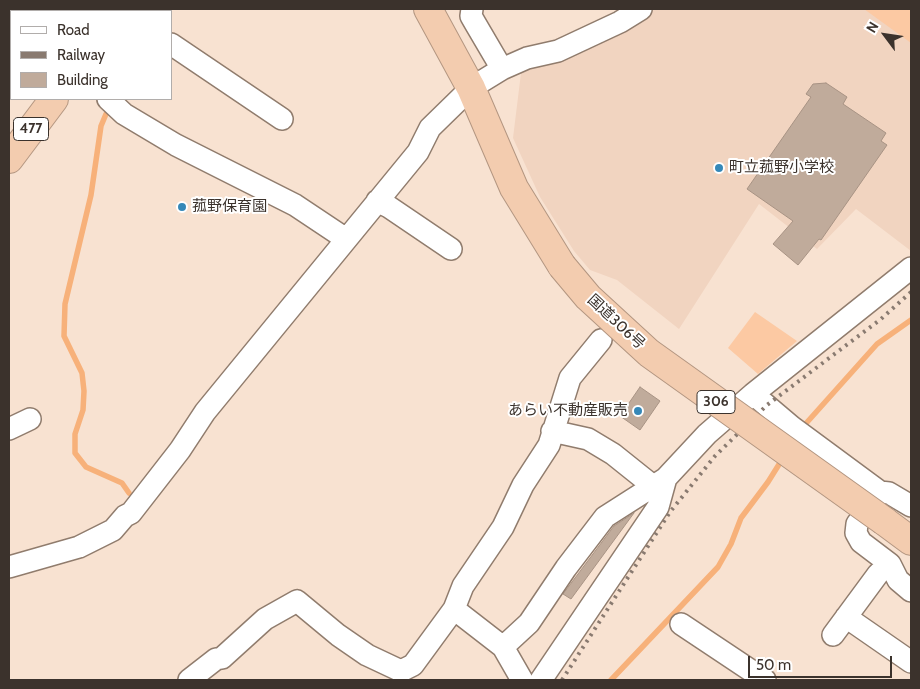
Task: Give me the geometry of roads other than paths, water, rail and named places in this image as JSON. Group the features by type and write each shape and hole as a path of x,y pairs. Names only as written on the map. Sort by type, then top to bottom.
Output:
{"highway":[{"name":"国道306号","path":"428,9 471,88 514,188 562,266 588,297 650,353 911,541"},
{"name":"477","path":"9,159 53,100"}],"street":[{"path":"472,9 475,23 502,69"},
{"path":"9,566 79,547 113,530 125,516 131,513 180,450 205,412 418,152 430,128 471,88 502,69 527,58 558,50 620,22 641,9"},
{"path":"172,45 282,119"},
{"path":"109,100 124,114 176,145 294,205 346,239"},
{"path":"377,201 451,249"},
{"path":"503,647 529,623 566,568 605,517 660,482 707,434 753,394 911,268"},
{"path":"189,680 216,659 222,658 265,619 297,601 338,635 367,655 401,671 413,664 454,609 463,586 503,527 523,486 545,452 570,378 601,340"},
{"path":"753,394 792,427 880,492 889,493 911,506"},
{"path":"9,429 30,419"},
{"path":"552,431 588,439 660,482"},
{"path":"541,680 658,506 660,482"},
{"path":"880,492 857,524 856,533 861,542 890,564 898,580 911,591"},
{"path":"833,635 878,574"},
{"path":"454,609 503,647 522,680"},
{"path":"846,617 911,662"},
{"path":"682,624 765,680"}],"waterway":[{"path":"106,114 101,126 91,195 65,304 64,336 82,373 84,391 83,410 75,434 75,453 86,467 122,483 129,493"},
{"path":"801,429 877,344 911,320"},
{"path":"611,680 718,567 731,544 741,518 783,458"}],"railway":[{"path":"562,680 670,512 715,456 767,405 881,319 911,292"}],"place":[{"name":"町立菰野小学校","path":"719,168"},
{"name":"菰野保育園","path":"182,207"},
{"name":"あらい不動産販売","path":"638,411"}]}
